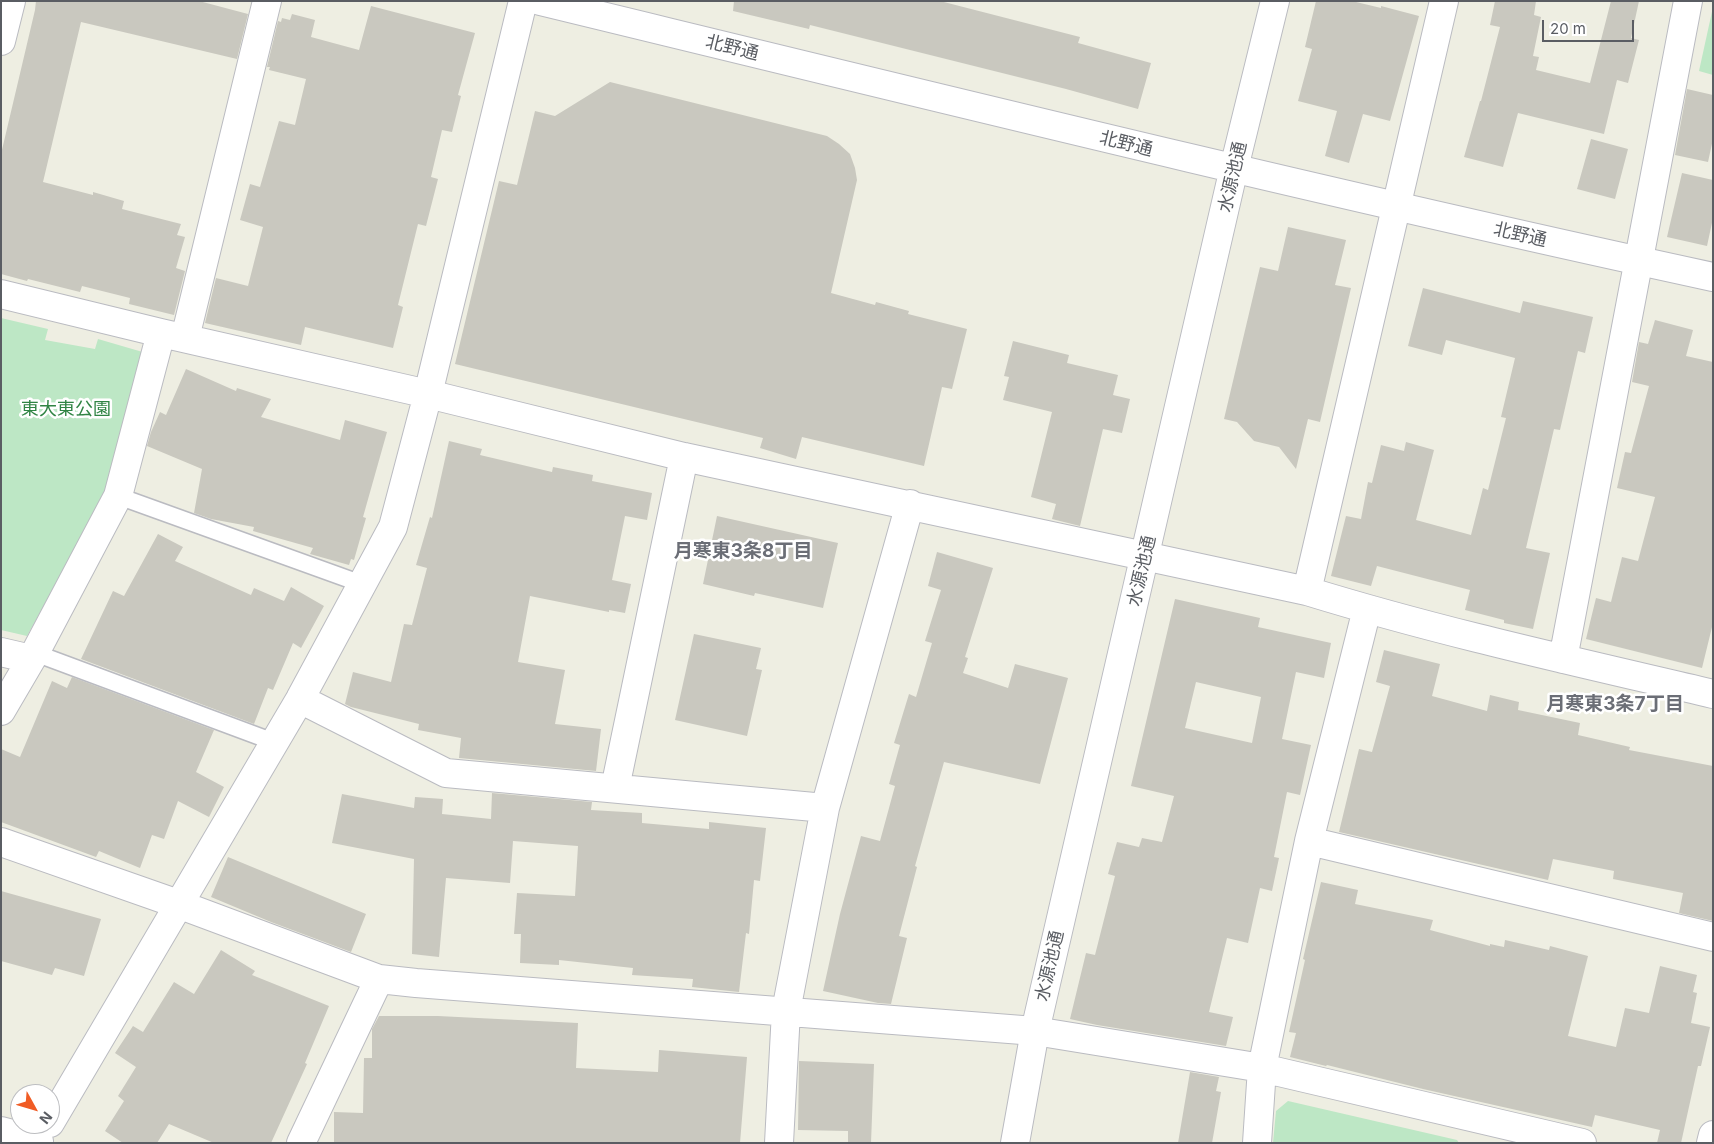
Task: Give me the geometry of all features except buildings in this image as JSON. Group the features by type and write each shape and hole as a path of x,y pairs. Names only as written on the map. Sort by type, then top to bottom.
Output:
{"street":[{"path":"1,41 11,1"},
{"path":"1,712 118,496 173,336 267,1"},
{"path":"60,1106 300,699 393,526 428,394 523,1"},
{"name":"北野通","path":"540,1 1161,152 1395,207 1713,277"},
{"name":"水源池通","path":"1015,1143 1035,1031 1234,168 1275,1"},
{"path":"1307,591 1444,1"},
{"path":"1563,659 1688,1"},
{"path":"1,294 173,336 428,394 684,457 910,504 1307,591 1367,609 1563,659 1713,694"},
{"path":"615,788 684,457"},
{"path":"779,1143 786,1010 825,808 910,504"},
{"path":"1257,1143 1262,1068 1309,841 1367,609"},
{"path":"1,652 33,656"},
{"path":"300,699 446,773 825,808"},
{"path":"1309,841 1713,936"},
{"path":"1,842 178,904 379,979 416,984 786,1010 1035,1031 1262,1068 1493,1132 1582,1143"},
{"path":"301,1143 379,979"},
{"path":"1711,1143 1713,1135"}],"lane":[{"path":"118,496 362,584"},
{"path":"33,656 274,742"}],"green space":[{"path":"1713,7 1713,75 1699,71"},
{"name":"東大東公園","path":"1,318 48,329 45,340 95,349 98,339 146,353 114,480 27,636 1,630"},
{"path":"1288,1101 1457,1140 1459,1143 1273,1143 1276,1111"}],"district":[{"name":"月寒東3条8丁目","path":"743,551"},
{"name":"月寒東3条7丁目","path":"1615,704"}]}
